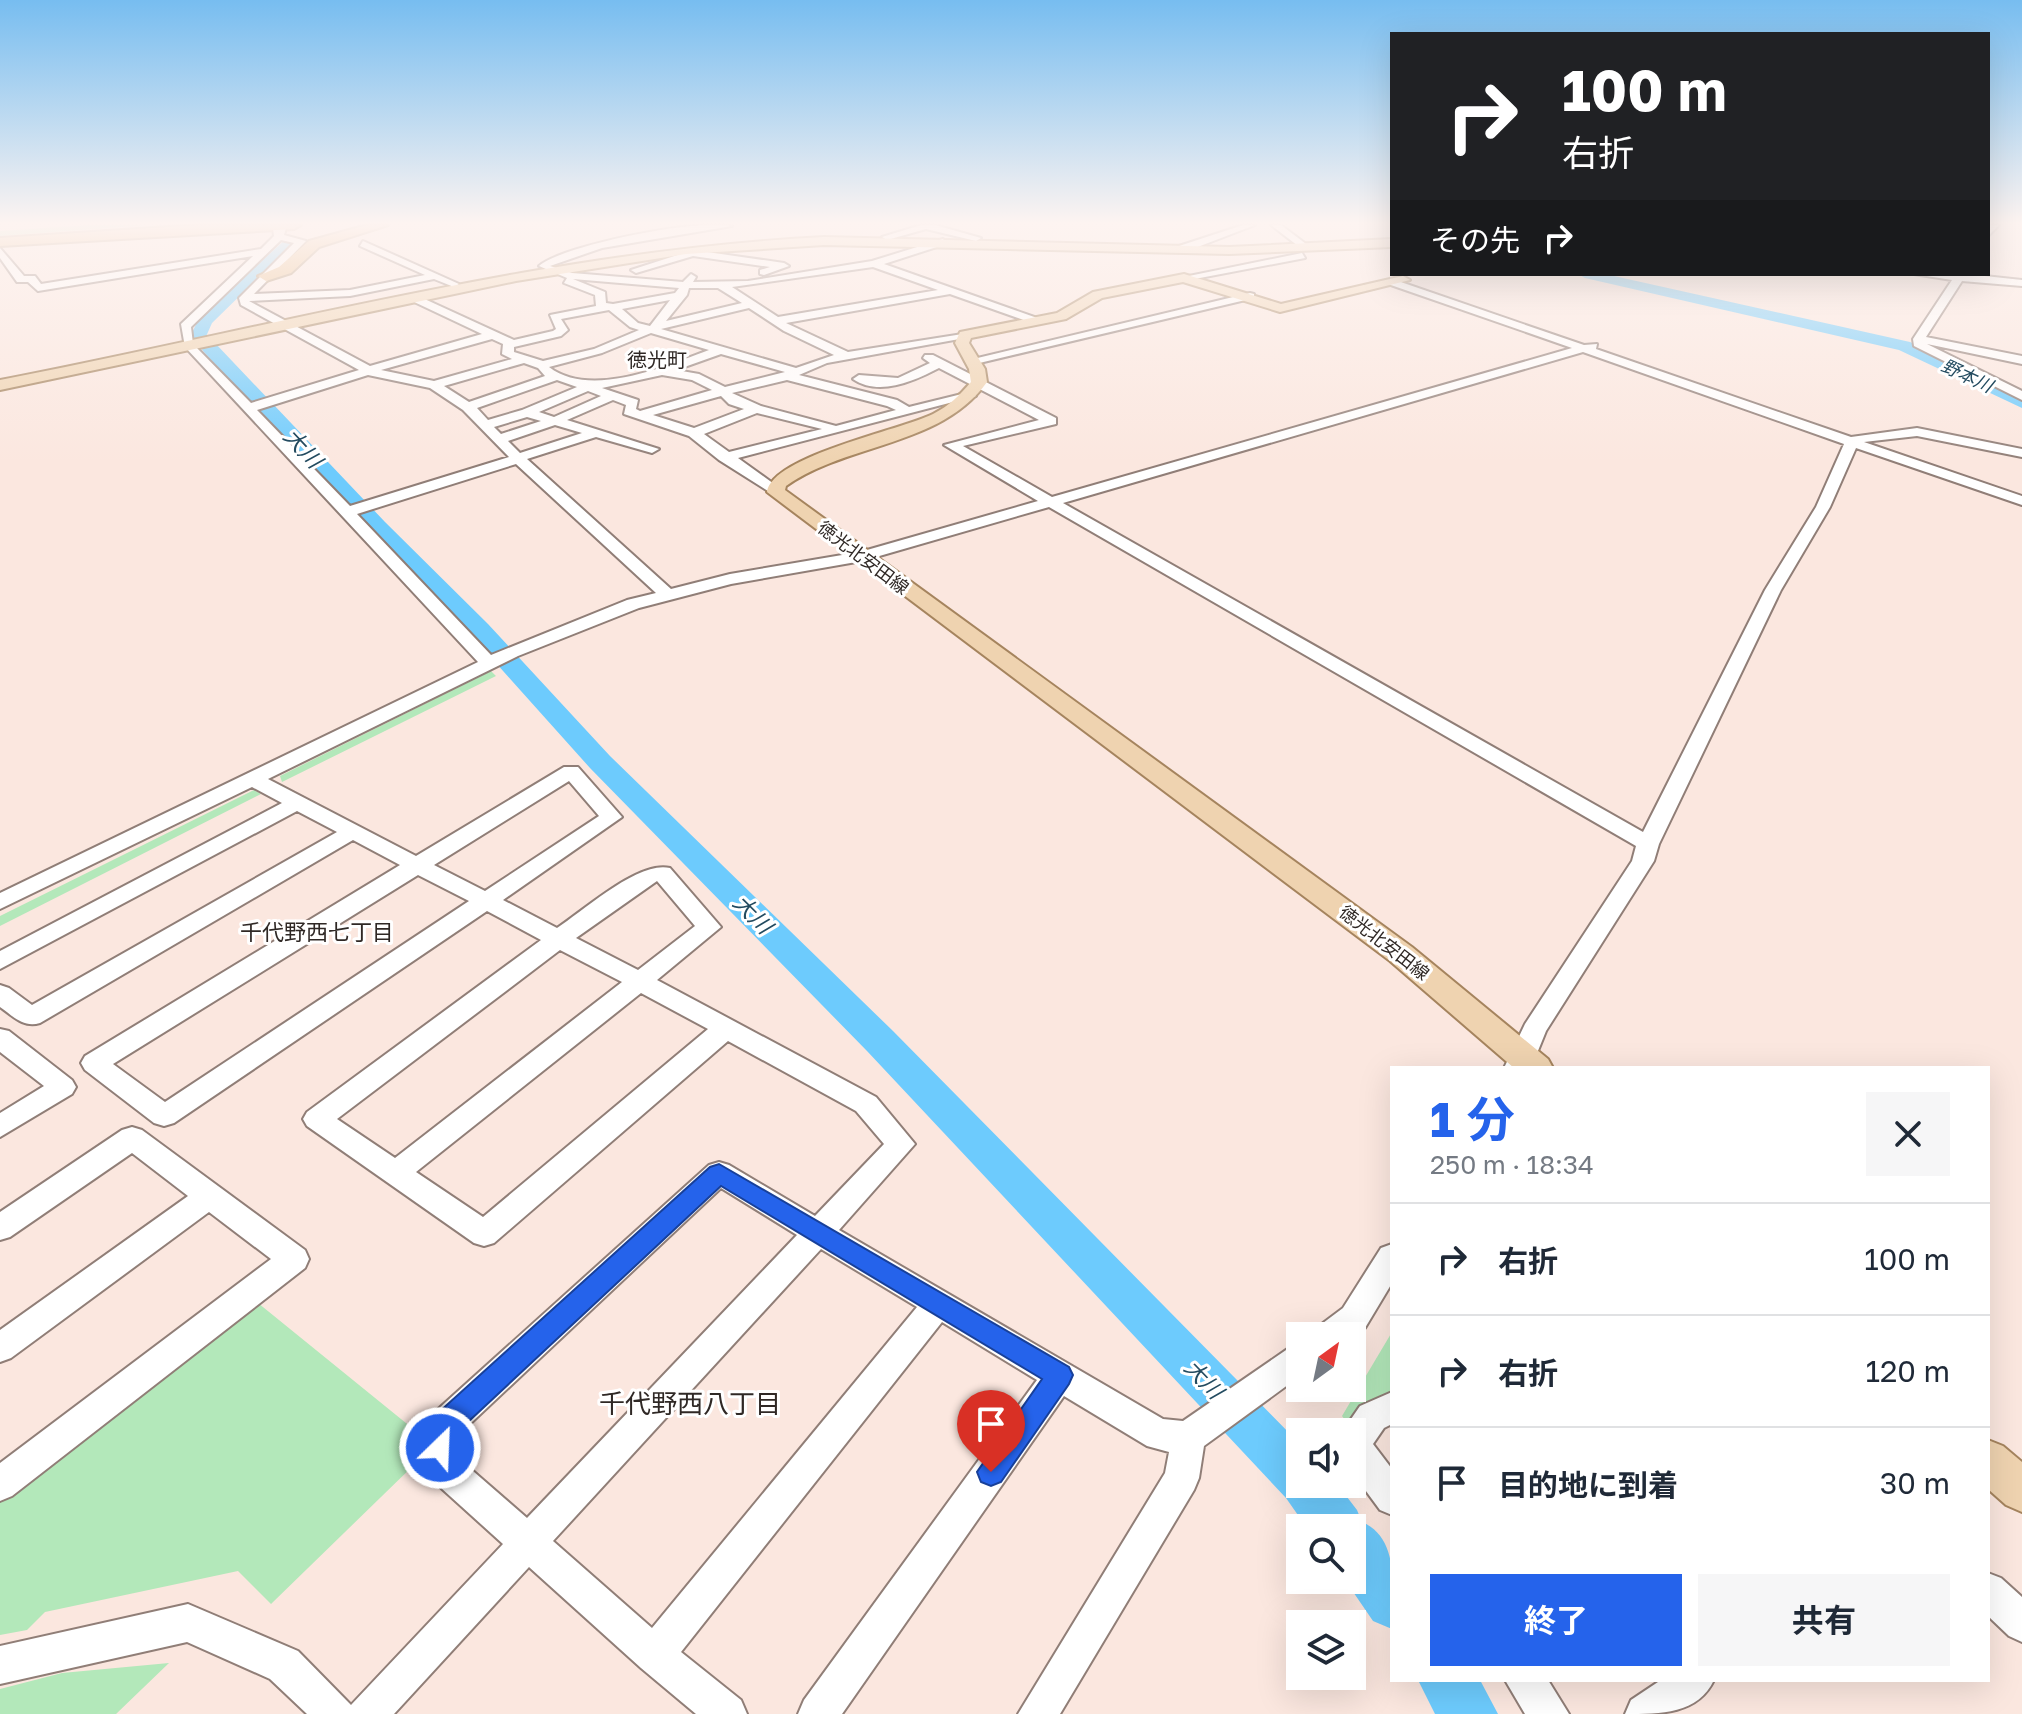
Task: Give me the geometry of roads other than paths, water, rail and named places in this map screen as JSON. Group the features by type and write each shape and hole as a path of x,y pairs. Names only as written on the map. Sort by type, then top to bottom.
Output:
{"main road":[{"path":"284,324 365,305"},
{"path":"0,382 379,305"},
{"path":"776,492 777,484 800,467 944,415 973,380 962,343 965,335 1036,321 1071,312 1082,305"},
{"path":"1272,305 1280,308 1293,305"},
{"name":"徳光北安田線","path":"776,492 1401,954 1526,1064"}],"street":[{"path":"207,305 185,326 190,344 358,509 499,658"},
{"path":"246,305 372,372 434,385 468,407 517,458 667,594"},
{"path":"429,305 513,344"},
{"path":"601,305 610,307 634,325 655,328 718,351 797,372 892,403 907,411"},
{"path":"622,305 554,317 562,330 557,334 508,345 508,354 542,365 547,372 556,376 592,386 633,403 629,411 694,433 776,492"},
{"path":"655,328 671,305"},
{"path":"542,365 593,353 655,328 747,305"},
{"path":"752,305 808,340 847,356"},
{"path":"776,321 869,305"},
{"path":"990,305 1036,321"},
{"path":"724,457 907,411 973,380 1220,305"},
{"path":"1466,305 2022,501"},
{"path":"1919,339 1941,305"},
{"path":"252,408 372,372 435,346 493,335"},
{"path":"639,415 797,372 824,360 965,335"},
{"path":"1919,339 2022,360"},
{"path":"1919,339 1922,348 2022,396"},
{"path":"905,346 1051,421 951,445 1648,844"},
{"path":"0,902 499,658 568,628 667,594 730,579 862,556 1588,347"},
{"path":"485,425 527,413 592,386 659,371 718,351"},
{"path":"593,353 616,359"},
{"path":"434,385 527,359"},
{"path":"860,394 939,363"},
{"path":"635,365 695,377 723,391 734,401 813,421 835,430"},
{"path":"797,372 885,385"},
{"path":"499,439 678,374"},
{"path":"468,407 556,376"},
{"path":"694,433 756,409"},
{"path":"527,413 652,449"},
{"path":"1856,440 1917,432 2022,453"},
{"path":"358,509 597,433"},
{"path":"1856,440 2022,494"},
{"path":"1526,1064 1534,1030 1643,861 1648,844 1773,590 1823,507 1856,440"},
{"path":"571,771 611,817 486,902 164,1116 94,1063 571,771"},
{"path":"252,779 639,981 866,1104 901,1144 367,1714"},
{"path":"0,961 297,803"},
{"path":"0,994 31,1017 352,832"},
{"path":"397,1172 709,927 662,873 650,875 558,939 317,1119 484,1234 726,1028"},
{"path":"0,1038 63,1087 0,1126"},
{"path":"0,1228 132,1138 294,1259 0,1484"},
{"path":"727,1714 654,1655 442,1466 438,1431 719,1173 1159,1435 1200,1430 1286,1368"},
{"path":"0,1348 208,1197"},
{"path":"1349,1322 1390,1260"},
{"path":"654,1655 939,1303"},
{"path":"818,1714 1060,1375"},
{"path":"1390,1408 1372,1417 1353,1445 1390,1495"},
{"path":"1038,1714 1182,1478 1200,1430"},
{"path":"1990,1593 2022,1623"},
{"path":"0,1665 188,1623 284,1665 335,1714"},
{"path":"1525,1682 1549,1714"},
{"path":"1645,1714 1692,1682"}],"waterway":[{"name":"大川","path":"198,337 205,321 222,305"},
{"name":"野本川","path":"1722,305 1904,346 2022,402"},
{"name":"大川","path":"209,347 377,527 479,629 600,762 880,1041 1286,1464"},
{"name":"大川","path":"1316,1498 1328,1514"},
{"name":"大川","path":"1366,1564 1390,1599"},
{"name":"大川","path":"1447,1682 1469,1714"}],"district":[{"name":"徳光町","path":"657,360"},
{"name":"千代野西七丁目","path":"317,932"},
{"name":"千代野西八丁目","path":"690,1404"}]}
